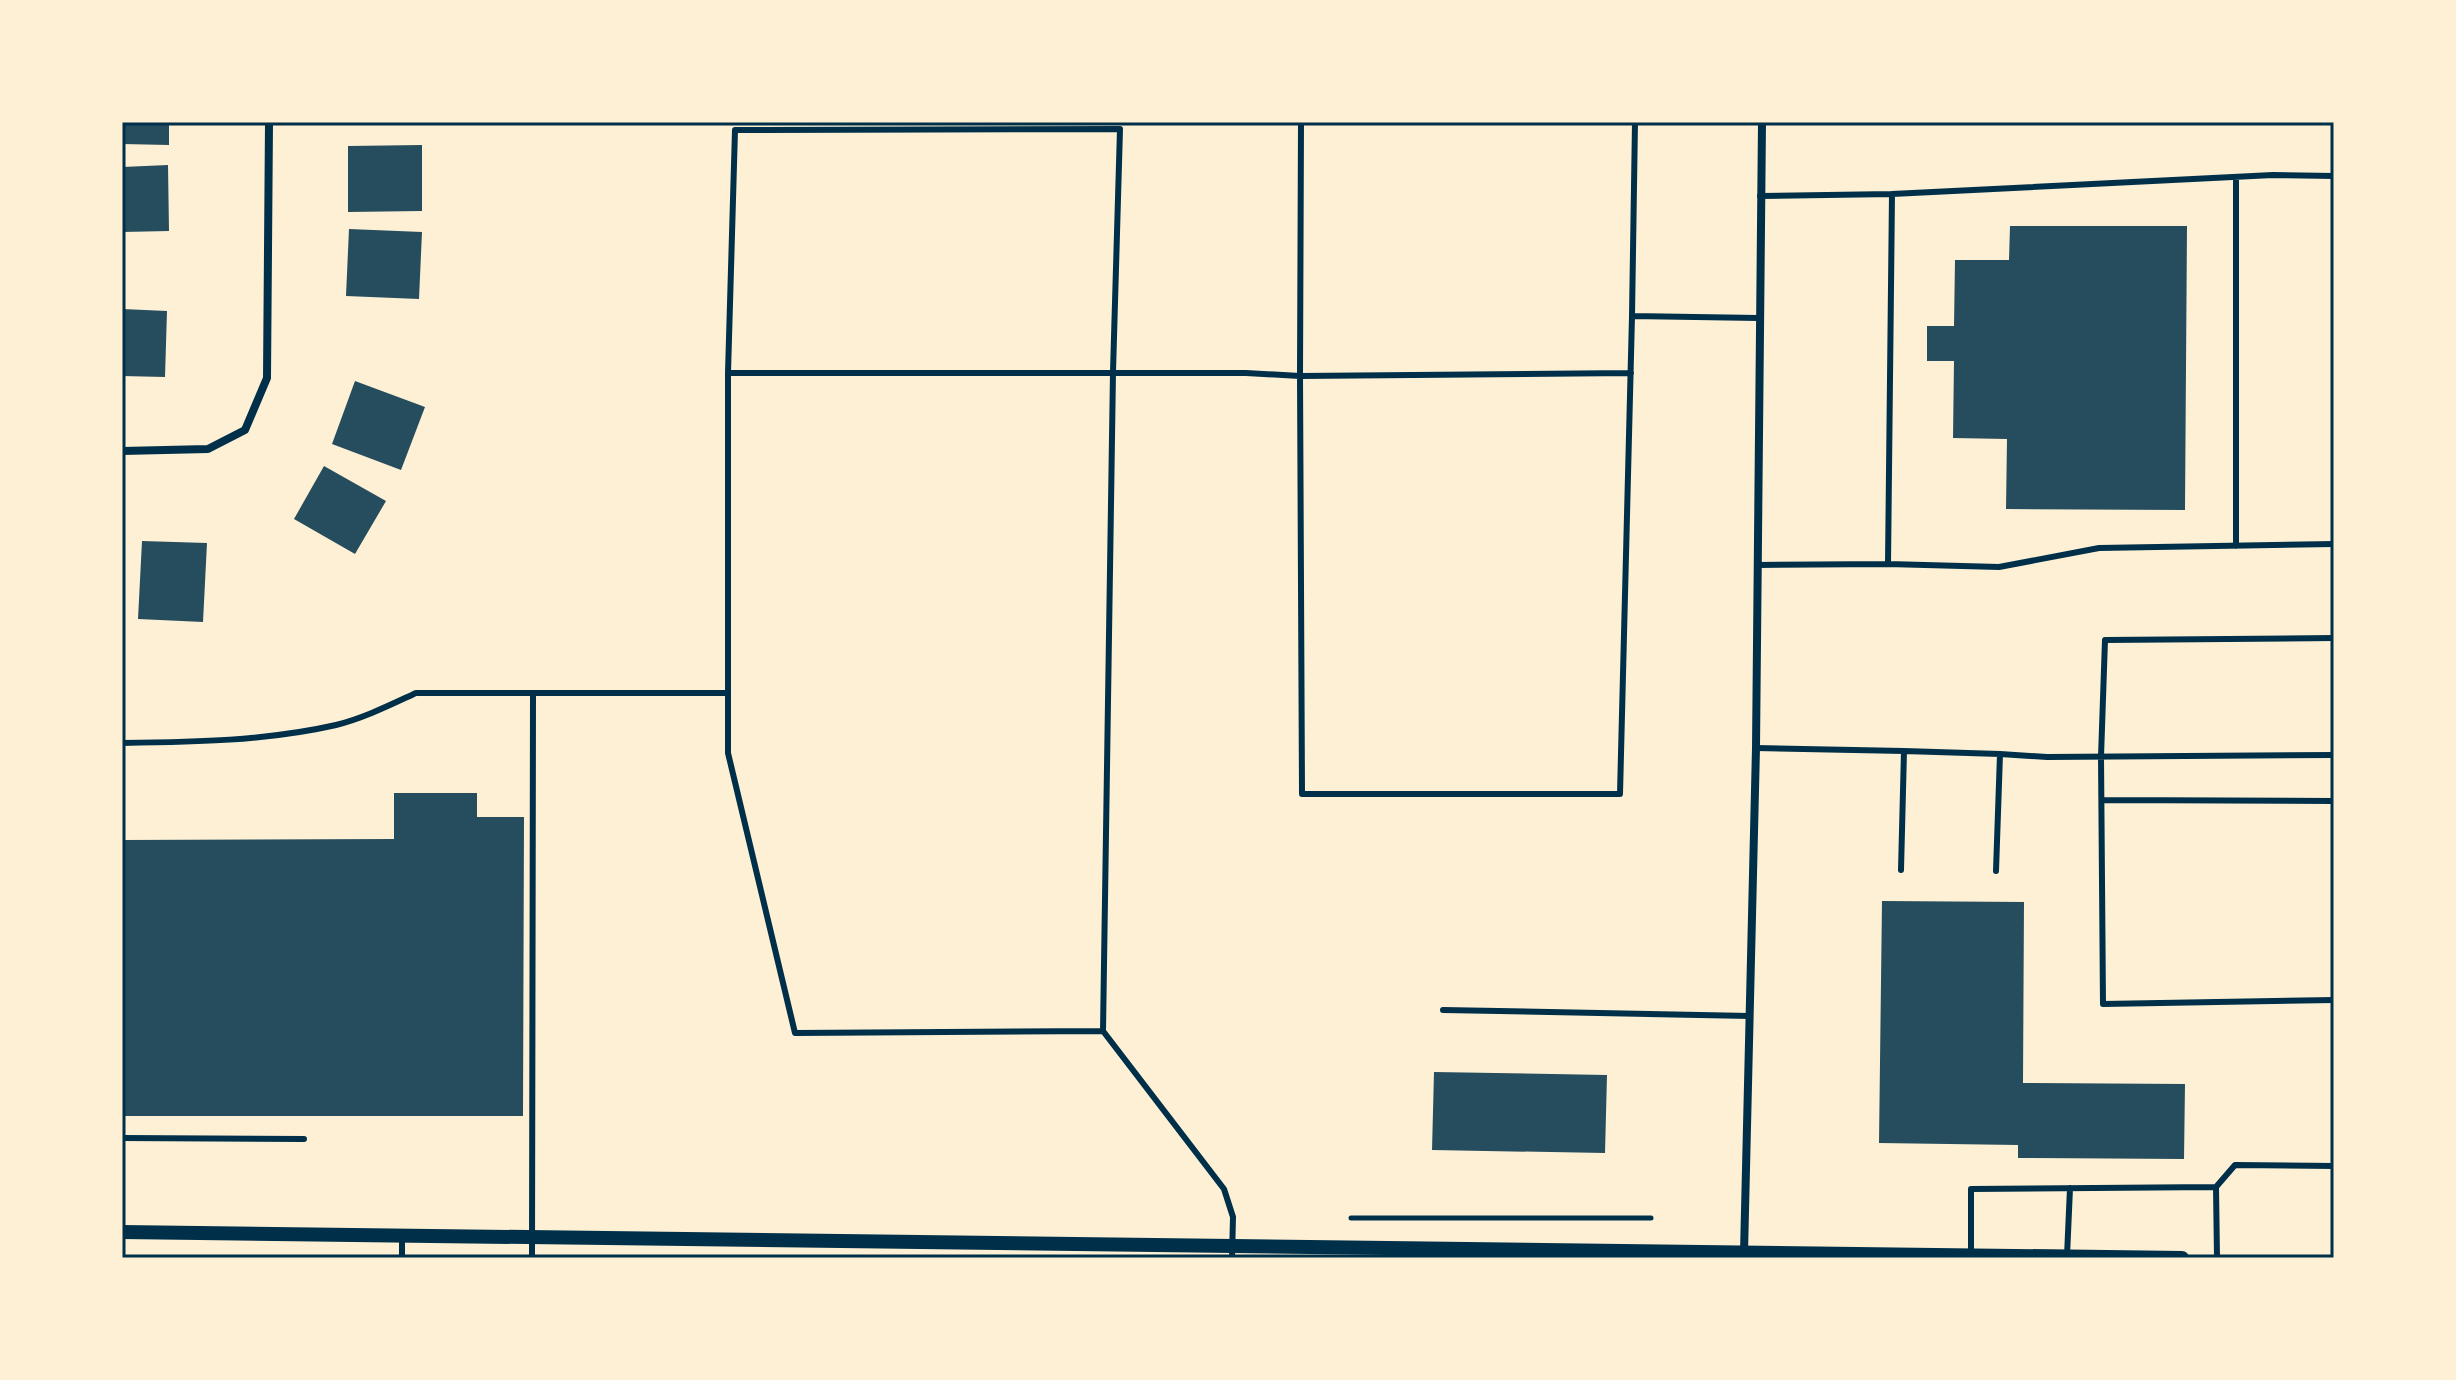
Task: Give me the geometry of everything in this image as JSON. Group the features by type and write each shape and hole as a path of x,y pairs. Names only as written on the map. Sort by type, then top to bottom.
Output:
{"street":[{"path":"122,451 208,449 245,430 267,378 269,122"},
{"path":"1744,1256 1756,748 1762,122"},
{"path":"122,1232 1233,1253 2182,1258"}],"lane":[{"path":"1301,122 1302,794 1620,794 1635,122"},
{"path":"1103,1031 795,1033 728,753 728,373 735,130 1120,129 1113,372 1103,1031 1224,1189 1233,1217 1233,1253"},
{"path":"1760,196 1892,194 2236,177 2334,176"},
{"path":"2236,177 2236,546"},
{"path":"1888,564 1892,194"},
{"path":"1632,316 1758,318"},
{"path":"728,373 1113,372 1300,376 1631,373"},
{"path":"1757,565 1999,567 2099,548 2334,544"},
{"path":"2334,638 2105,640 2101,757 2103,1004 2334,1000"},
{"path":"122,743 243,740 306,730 372,713 416,693 728,693"},
{"path":"532,1258 533,694"},
{"path":"1756,748 2101,757 2334,755"},
{"path":"1901,870 1904,751"},
{"path":"1996,871 2000,754"},
{"path":"2102,800 2334,801"},
{"path":"1443,1010 1750,1016"},
{"path":"122,1138 304,1139"},
{"path":"2217,1258 2216,1187 2235,1165 2334,1166"},
{"path":"1971,1255 1971,1189 2216,1187"},
{"path":"2067,1256 2070,1188"},
{"path":"402,1237 402,1258"}],"building":[{"path":"122,122 169,122 169,145 122,144"},
{"path":"422,145 422,211 348,212 348,146"},
{"path":"168,165 169,231 122,232 122,167"},
{"path":"2010,226 2187,226 2185,510 2006,509 2007,439 1953,438 1954,361 1927,361 1927,326 1954,326 1955,260 2009,260"},
{"path":"349,229 422,232 419,299 346,296"},
{"path":"122,309 167,311 165,377 122,376"},
{"path":"355,381 425,407 401,470 332,444"},
{"path":"324,466 386,501 355,554 294,519"},
{"path":"142,541 207,543 203,622 138,619"},
{"path":"394,793 477,793 477,817 524,817 523,1116 122,1116 122,840 394,839"},
{"path":"1882,901 2024,902 2023,1083 2185,1084 2184,1159 2018,1158 2018,1145 1879,1143"},
{"path":"1434,1072 1607,1075 1605,1153 1432,1150"}]}
